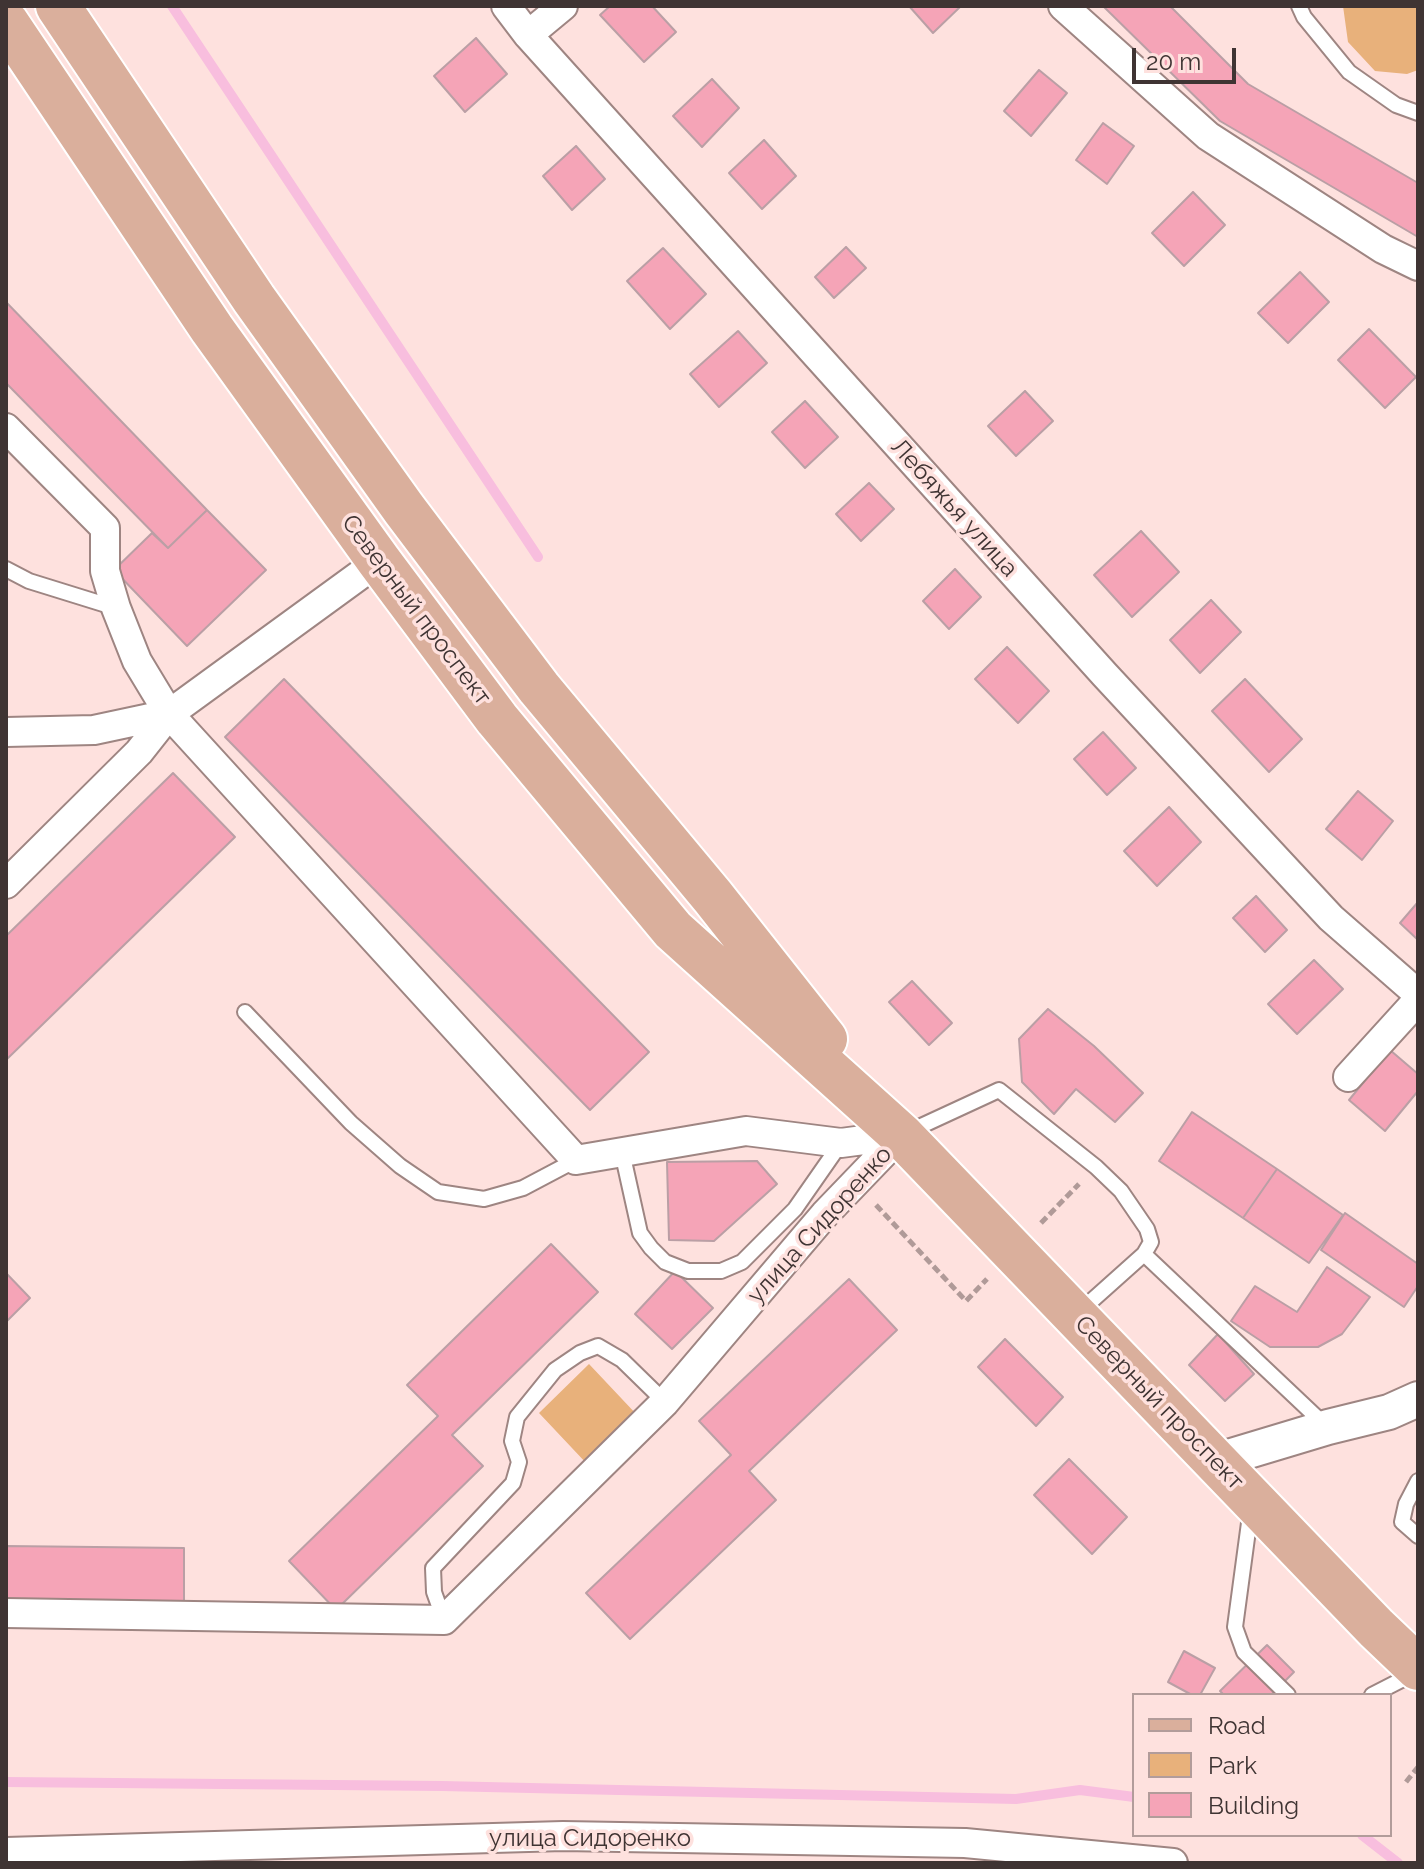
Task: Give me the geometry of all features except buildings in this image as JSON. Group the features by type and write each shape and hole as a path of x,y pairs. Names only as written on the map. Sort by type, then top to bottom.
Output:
{"main road":[{"name":"Северный проспект","path":"58,6 246,286 404,509 539,688 713,897 901,1135"},
{"name":"Северный проспект","path":"6,22 212,329 379,561 497,719 673,930 901,1135 1418,1670"}],"street":[{"name":"Лебяжья улица","path":"506,6 528,35 1105,675 1331,918 1418,994"},
{"path":"528,35 563,6"},
{"path":"1063,6 1208,136 1383,249 1418,266"},
{"path":"6,428 105,528 105,571 116,608 137,661 169,714 576,1160 746,1131 841,1143 901,1135"},
{"path":"6,884 139,752 169,714 379,561"},
{"path":"6,732 94,730 169,714"},
{"path":"1348,1077 1418,1000"},
{"name":"улица Сидоренко","path":"444,1620 665,1402 825,1214 901,1135"},
{"path":"1215,1461 1389,1412 1418,1399"},
{"path":"6,1613 444,1620"},
{"name":"улица Сидоренко","path":"6,1852 146,1856 578,1836 965,1843 1173,1863"}],"lane":[{"path":"1304,10 1349,72 1396,105 1418,113"},
{"path":"6,569 29,581 116,608"},
{"path":"245,1012 351,1123 400,1166 438,1192 484,1199 523,1188 576,1160"},
{"path":"901,1135 999,1090 1096,1167 1121,1191 1147,1229 1151,1242 1144,1254 1075,1315"},
{"path":"622,1152 640,1233 651,1248 665,1262 688,1271 721,1271 742,1262 795,1209 841,1143"},
{"path":"1144,1254 1328,1427"},
{"path":"444,1620 434,1592 433,1568 513,1483 519,1462 512,1441 517,1417 555,1370 580,1353 598,1346 622,1360 665,1402"},
{"path":"1418,1481 1406,1504 1402,1522 1418,1536"},
{"path":"1252,1500 1235,1627 1244,1652 1286,1693"},
{"path":"1376,1693 1418,1670"}],"path":[{"path":"1406,1782 1418,1767"}],"green space":[{"path":"1343,6 1418,6 1418,70 1407,74 1375,71 1348,42"},
{"path":"589,1364 638,1416 588,1465 539,1413"}],"waterway":[{"path":"172,6 538,557"},
{"path":"6,1782 442,1786 1016,1799 1080,1790 1132,1797"},
{"path":"1365,1837 1398,1863"}]}
